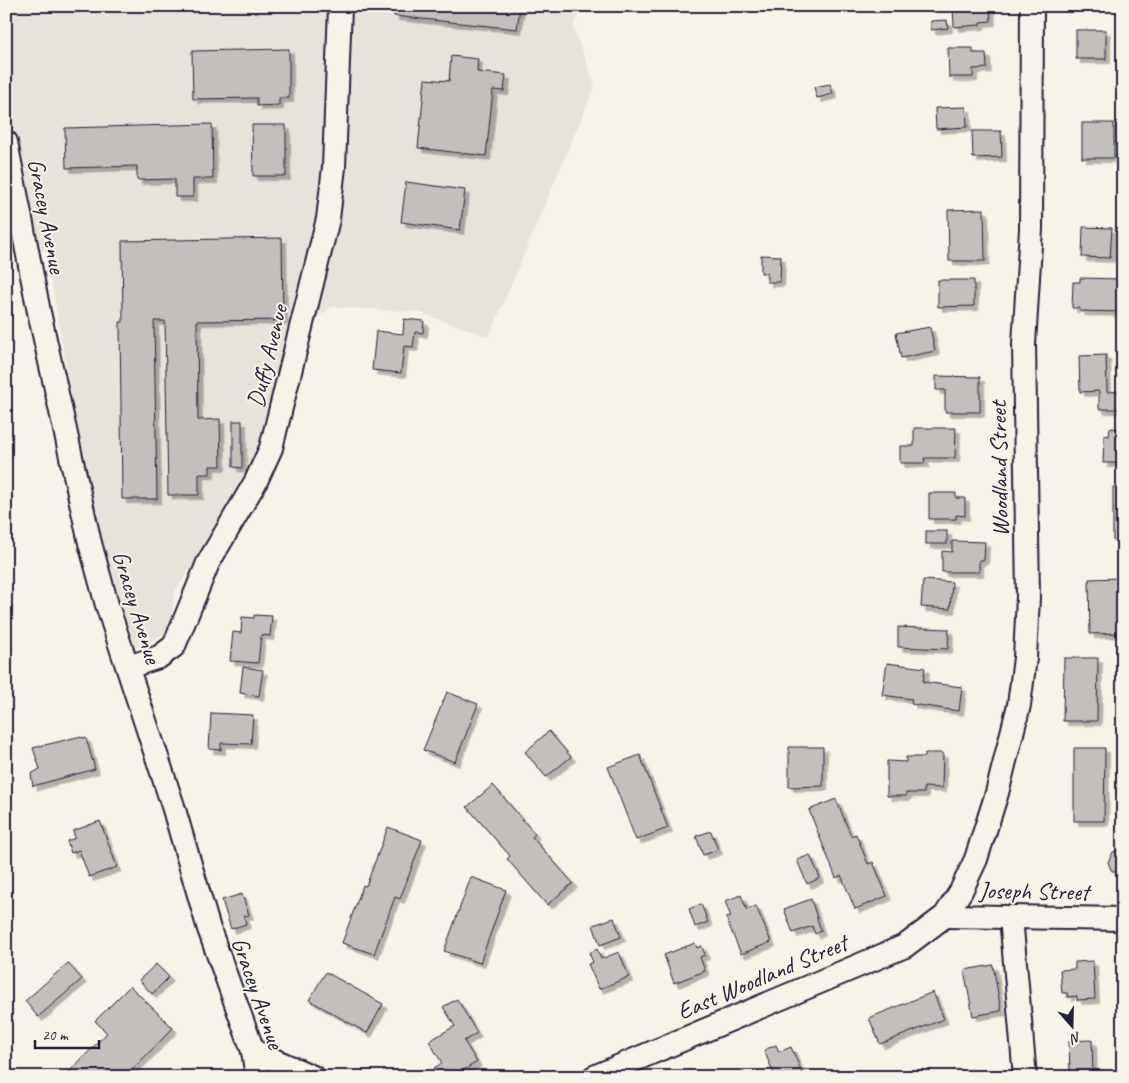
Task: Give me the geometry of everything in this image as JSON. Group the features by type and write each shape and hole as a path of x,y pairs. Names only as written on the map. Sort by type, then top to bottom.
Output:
{"street":[{"name":"Woodland Street","path":"946,916 962,890 976,859 997,793 1019,705 1025,658 1028,597 1024,344 1031,229 1032,6"},
{"name":"Duffy Avenue","path":"128,667 159,657 174,646 208,562 256,481 271,448 328,219 334,167 340,7"},
{"name":"Gracey Avenue","path":"6,142 39,312 78,489 107,605 174,806 220,962 253,1051 257,1077"},
{"name":"Joseph Street","path":"946,916 1123,919"},
{"name":"East Woodland Street","path":"594,1077 904,946 946,916"},
{"path":"1010,917 1025,1077"},
{"path":"253,1051 313,1077"}],"shaded area":[{"path":"6,6 582,6 573,27 595,86 489,337 418,312 332,307 286,339 260,456 203,551 175,591 169,632 136,647 96,535 46,251 6,252"}],"building":[{"path":"395,6 520,6 517,29 394,16"},
{"path":"953,6 990,6 991,21 980,22 980,25 954,27"},
{"path":"947,20 948,28 931,30 931,21"},
{"path":"1076,30 1106,30 1106,59 1076,59"},
{"path":"948,48 973,48 973,53 986,53 987,68 973,69 973,77 949,77"},
{"path":"289,49 289,98 279,98 279,105 257,106 257,98 193,99 192,51"},
{"path":"451,56 478,59 477,72 506,75 504,91 493,90 486,156 418,148 425,79 449,81"},
{"path":"830,84 833,94 817,98 814,87"},
{"path":"966,107 967,127 936,129 935,108"},
{"path":"1082,123 1114,123 1114,158 1082,158"},
{"path":"212,124 213,179 193,179 193,197 175,197 175,179 137,180 137,166 66,168 65,128"},
{"path":"252,125 286,125 286,176 253,176"},
{"path":"972,131 1001,131 1002,157 973,158"},
{"path":"406,182 465,190 460,230 401,222"},
{"path":"984,209 985,261 949,261 948,210"},
{"path":"1083,227 1112,228 1110,258 1082,257"},
{"path":"282,238 283,320 197,321 198,420 220,419 221,466 210,466 210,474 199,474 199,495 168,495 165,321 154,321 157,499 122,499 120,322 123,322 122,241"},
{"path":"761,255 781,256 780,282 767,282 767,273 761,273"},
{"path":"1080,278 1123,279 1123,312 1080,311 1080,308 1072,308 1073,282 1080,282"},
{"path":"938,280 974,280 974,306 938,307"},
{"path":"404,319 424,321 423,333 415,332 413,347 404,346 401,373 372,370 376,331 403,334"},
{"path":"930,327 935,351 901,358 896,333"},
{"path":"1106,355 1107,392 1121,391 1121,409 1099,409 1099,391 1080,392 1079,356"},
{"path":"936,376 980,377 980,412 945,412 945,390 936,390"},
{"path":"233,421 242,421 242,468 233,467"},
{"path":"914,428 956,428 955,458 924,458 925,463 900,463 900,446 914,446"},
{"path":"1110,428 1123,429 1123,463 1103,463 1104,435 1109,436"},
{"path":"1113,487 1123,487 1123,540 1113,540"},
{"path":"929,493 956,493 956,498 965,498 965,516 956,515 956,519 929,519"},
{"path":"926,531 947,531 947,544 926,544"},
{"path":"952,541 985,542 984,560 979,560 979,572 942,572 942,551 952,552"},
{"path":"1119,578 1120,633 1090,634 1089,579"},
{"path":"923,580 952,582 950,609 921,607"},
{"path":"254,615 272,616 270,636 261,635 258,663 230,661 233,632 241,633 242,617 254,618"},
{"path":"898,627 949,629 948,649 898,647"},
{"path":"1064,658 1098,658 1097,721 1063,721"},
{"path":"887,663 925,668 923,682 962,687 959,711 911,704 912,699 882,695"},
{"path":"243,667 263,670 259,696 240,693"},
{"path":"447,692 478,704 455,762 423,750"},
{"path":"211,713 253,715 251,744 221,743 221,750 209,749"},
{"path":"549,731 571,757 546,777 525,752"},
{"path":"77,737 86,738 95,769 33,786 31,774 40,769 33,748"},
{"path":"789,747 823,747 823,786 789,787"},
{"path":"1074,748 1105,748 1104,821 1074,821"},
{"path":"925,753 943,753 942,788 924,787 924,793 906,793 906,796 887,796 887,761 906,762 906,757 925,757"},
{"path":"640,755 668,828 636,840 608,767"},
{"path":"493,785 535,834 532,837 573,883 547,905 507,859 510,856 467,807"},
{"path":"836,799 851,836 856,834 868,864 873,862 887,896 855,909 841,875 836,878 809,810"},
{"path":"100,821 117,867 89,877 79,850 71,853 67,841 75,838 73,831"},
{"path":"388,827 422,840 400,899 395,897 374,954 342,943 363,885 366,886"},
{"path":"711,831 718,850 703,855 696,836"},
{"path":"1123,848 1123,874 1121,875 1111,870 1108,862 1113,852"},
{"path":"810,855 820,878 807,884 797,860"},
{"path":"471,877 506,890 480,963 444,951"},
{"path":"242,894 249,915 244,916 246,924 231,929 222,900"},
{"path":"741,895 747,910 756,906 771,942 741,954 726,918 731,917 725,901"},
{"path":"811,899 821,931 815,934 812,926 793,933 784,909"},
{"path":"701,904 708,922 695,927 689,909"},
{"path":"614,918 621,937 600,945 593,925"},
{"path":"695,943 697,948 702,946 705,955 700,957 705,971 674,983 664,955"},
{"path":"597,949 601,959 619,952 629,977 599,989 588,964 593,962 589,953"},
{"path":"1093,961 1095,999 1077,1000 1077,996 1068,997 1067,993 1062,993 1060,970 1075,969 1075,962"},
{"path":"68,963 82,979 38,1017 25,1001"},
{"path":"156,964 169,977 152,994 139,980"},
{"path":"993,965 1001,1011 973,1016 964,970"},
{"path":"326,972 383,1004 367,1033 309,1000"},
{"path":"130,986 173,1028 125,1077 64,1077 107,1033 95,1021"},
{"path":"933,992 944,1019 880,1044 869,1018"},
{"path":"457,999 477,1033 464,1041 477,1062 452,1077 449,1075 440,1077 434,1068 442,1063 429,1041 455,1026 443,1007"},
{"path":"1092,1040 1093,1074 1070,1074 1069,1041"},
{"path":"776,1045 779,1052 791,1047 803,1075 775,1077 764,1050"}]}
